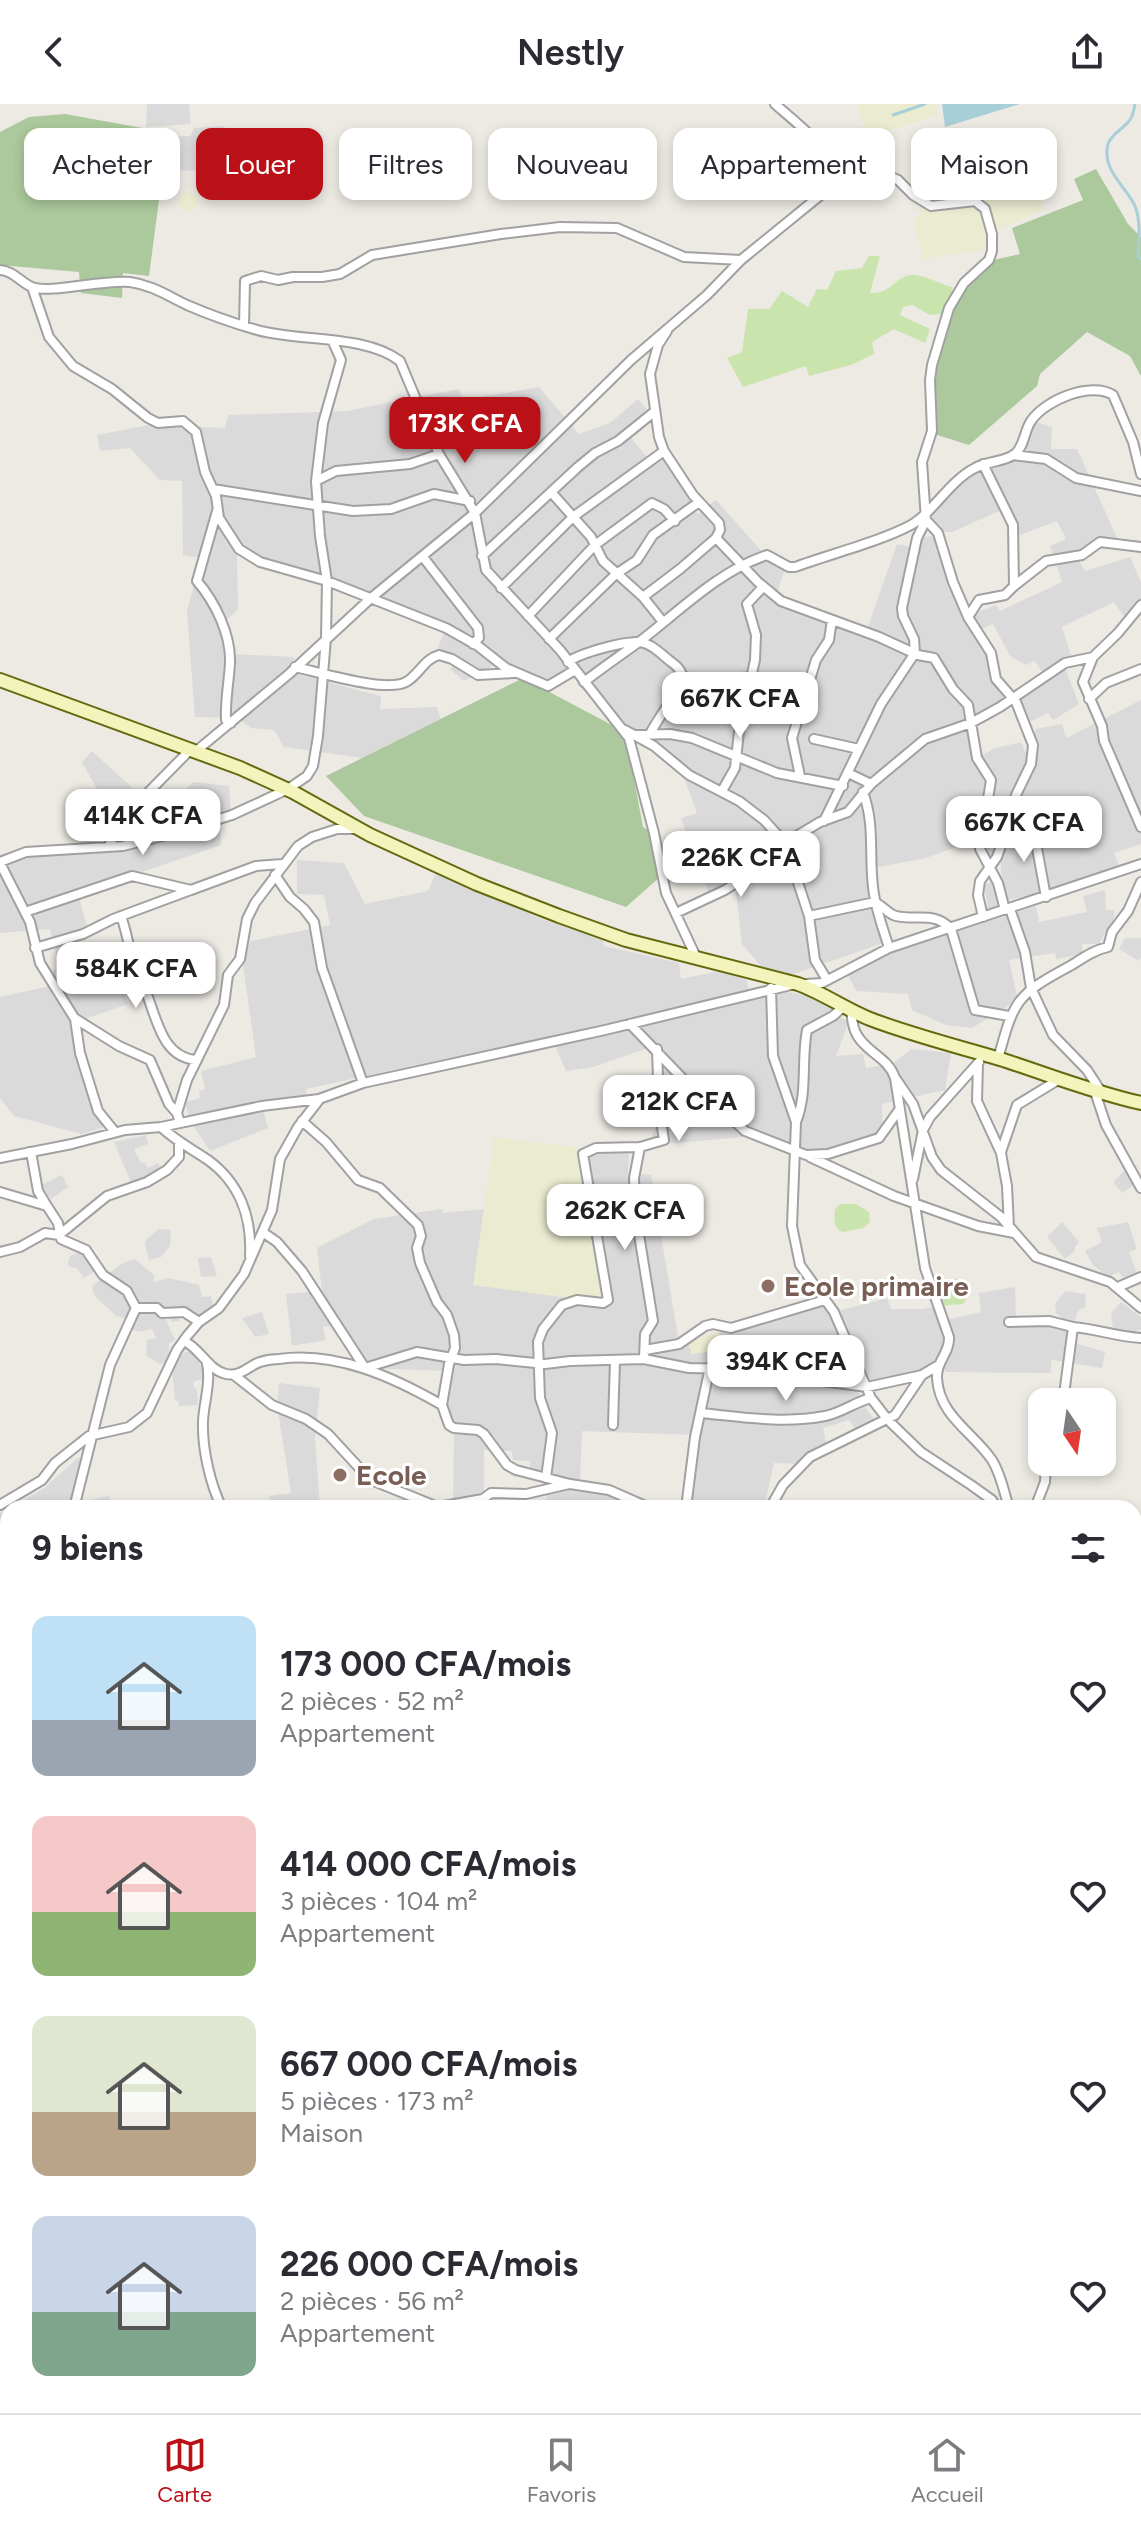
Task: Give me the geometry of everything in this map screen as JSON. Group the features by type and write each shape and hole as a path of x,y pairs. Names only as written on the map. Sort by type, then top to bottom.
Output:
{"street":[{"path":"775,104 802,128"},
{"path":"824,821 881,704 915,653 914,639 902,608 917,538 925,517 922,462 932,431 932,365 949,308 964,283 991,256 992,234 985,209 975,201 931,206 895,179"},
{"path":"108,847 126,815 192,751 231,723 371,598 475,513 600,388 707,295 741,260 815,200"},
{"path":"244,326 244,288 248,278 261,276 278,280 340,274 372,255 501,234 560,227 610,227 684,257 741,260"},
{"path":"0,270 15,274 32,287 49,337 73,366 112,389 148,418 158,423 183,421 196,432 217,511 224,529 239,549 253,558 327,581 450,630 506,668 548,686 575,670"},
{"path":"32,287 76,286 106,281 148,286 185,304 259,331 363,347 394,356 400,361 439,454 475,513 486,570 549,639 624,730 654,746 689,775 755,812 786,847 809,916 815,960 827,980"},
{"path":"643,597 716,538 720,530 719,523 699,502 664,451 654,412 652,364 658,345 671,324"},
{"path":"180,1123 150,1060 119,1046 75,1019 45,975 25,912 0,863 28,852 136,843 201,825 232,815 288,789 307,776 313,766 318,736 326,638 327,581 316,481 323,423 341,360 333,342"},
{"path":"1013,455 1020,447 1030,422 1052,401 1082,392 1108,392 1118,403 1141,474"},
{"path":"482,556 595,453 618,441 654,412"},
{"path":"501,588 573,517 664,451"},
{"path":"316,481 336,471 410,464 439,454"},
{"path":"584,682 639,642 705,587 743,565 767,555 795,567 907,527 925,517 959,478 983,464 1013,455 1046,459 1076,478 1141,491"},
{"path":"983,464 1013,525 1014,586"},
{"path":"213,489 353,511 387,509 434,494 470,501"},
{"path":"551,492 595,545 603,561 643,597 663,622"},
{"path":"549,639 616,574 637,560 653,535 699,502"},
{"path":"528,616 595,545 652,503 658,504 675,521"},
{"path":"217,511 197,581 218,611 230,654 225,694 226,720 231,723"},
{"path":"925,517 938,533 968,617 991,653 996,679 1013,698 1034,751 1028,772 1013,801 995,861 982,876 978,887 983,917"},
{"path":"716,538 763,587 781,601 935,659 953,689 968,705 977,758 991,780 980,846 982,857 999,885 1025,952 1031,988 1056,1039 1087,1070 1098,1093 1106,1125 1141,1188"},
{"path":"968,617 979,600 1005,595 1046,561 1082,555 1100,542 1141,547"},
{"path":"423,557 478,628 479,638 473,644"},
{"path":"722,791 734,772 739,732 752,677 756,635 747,604 763,587"},
{"path":"1141,605 1093,657 1083,678 1141,827"},
{"path":"800,776 792,743 794,728 816,660 829,640 832,620"},
{"path":"568,662 590,653 639,642 652,647 675,664 683,676 697,682 752,677"},
{"path":"295,667 374,685 401,684 407,682 430,658 439,655 478,675 523,674"},
{"path":"676,913 725,890 824,821 848,812 871,784 925,739 971,723 1065,663 1093,657"},
{"path":"1089,699 1106,683 1141,669"},
{"path":"650,734 682,683 683,676"},
{"path":"0,680 288,789 359,829 477,884 559,916 626,940 798,984 847,1008 981,1059 998,1059 1098,1093 1141,1103"},
{"path":"624,730 632,746 644,790 666,893 696,957"},
{"path":"634,735 692,738 777,773 843,786"},
{"path":"814,739 859,749"},
{"path":"848,773 871,784"},
{"path":"863,792 872,834 871,866 875,902 889,948"},
{"path":"1008,826 1028,828 1036,835 1046,897"},
{"path":"177,1113 196,1060 224,1005 228,975 240,959 249,913 298,846 312,837 337,829 359,829"},
{"path":"35,948 76,936 256,866 282,864"},
{"path":"0,1158 115,1132 161,1127 262,1106 319,1099 363,1083 630,1024 771,988 820,984 889,948 1141,864"},
{"path":"275,875 290,897 314,922 322,968 363,1083"},
{"path":"25,912 132,876 191,890"},
{"path":"998,1059 1009,1016 1019,999 1031,988 1095,950 1108,947 1112,932 1138,898 1141,882"},
{"path":"809,916 875,902 893,915 933,917 946,923 951,929 975,1010 1009,1016"},
{"path":"121,916 131,947 130,962 139,988 146,992 168,1045 180,1057 196,1060"},
{"path":"771,988 773,1056 796,1122"},
{"path":"847,1008 859,1039 887,1063 913,1104 932,1157 941,1170 1012,1230 1036,1257 1118,1287 1141,1308"},
{"path":"847,1008 807,1030 804,1046 800,1107 793,1150 795,1192 792,1226 800,1265 839,1322 871,1398 888,1420 921,1452 992,1500"},
{"path":"75,1019 80,1053 98,1111 115,1132"},
{"path":"630,1024 686,1082 701,1091 745,1131 806,1155 862,1183 978,1226 1012,1230"},
{"path":"546,1478 552,1433 540,1398 538,1342 543,1329 562,1305 577,1300 603,1303 608,1300 583,1154 596,1148 640,1147 664,1139 659,1108 657,1049"},
{"path":"912,1188 923,1130 930,1117 981,1059"},
{"path":"981,1059 977,1101 1001,1153 1012,1230"},
{"path":"644,1354 689,1368 710,1367 867,1387 922,1375 937,1366 950,1347 949,1337 925,1268 895,1078"},
{"path":"1001,1153 1017,1105 1058,1080"},
{"path":"8,1500 42,1480 65,1454 93,1435 129,1427 147,1413 184,1341 199,1322 219,1308 244,1274 272,1210 280,1159 319,1099"},
{"path":"806,1155 836,1153 879,1138 899,1110"},
{"path":"302,1121 326,1142 358,1180 380,1188 418,1225 421,1236 417,1248 420,1263 453,1329 452,1357 442,1405 449,1425 484,1434 507,1465 516,1470 609,1490 631,1500"},
{"path":"161,1127 211,1163 236,1190 249,1223 250,1257"},
{"path":"0,1252 20,1247 45,1233 59,1235 107,1196 147,1182 167,1170 179,1157 179,1142"},
{"path":"640,1147 634,1178 635,1210 653,1321 645,1334 644,1354"},
{"path":"0,1151 31,1152"},
{"path":"31,1152 38,1191 58,1223 59,1235 64,1242 86,1250 103,1275 127,1291 136,1308"},
{"path":"0,1192 47,1206"},
{"path":"264,1233 277,1242 302,1271 365,1368"},
{"path":"1118,1287 1141,1277"},
{"path":"365,1368 417,1352 464,1360 496,1359 537,1364 615,1360 679,1344 705,1326 713,1324 731,1328 825,1300"},
{"path":"136,1308 157,1308 162,1313 184,1312 199,1322"},
{"path":"76,1500 110,1365 136,1308"},
{"path":"1009,1322 1049,1321 1141,1338"},
{"path":"1065,1388 1073,1327"},
{"path":"184,1341 195,1346 212,1367 234,1375 272,1405 306,1419 328,1434 376,1482 424,1500"},
{"path":"234,1375 258,1362 299,1356 365,1368 405,1384 442,1405"},
{"path":"206,1359 209,1375 203,1425 211,1476 219,1500"},
{"path":"613,1425 615,1360"},
{"path":"937,1366 942,1400 951,1416 994,1462 1006,1500"},
{"path":"687,1500 695,1437 710,1367"},
{"path":"775,1500 783,1485 816,1452 888,1420 903,1405 922,1375"},
{"path":"701,1413 765,1419 810,1418 835,1413 871,1398"},
{"path":"1038,1500 1045,1476"},
{"path":"475,1500 491,1493 526,1494 570,1484"}],"shaded area":[{"path":"147,104 189,104 191,124 146,127"},
{"path":"224,126 224,128 196,128 196,171 180,170 180,136 190,136 194,128"},
{"path":"539,387 579,434 610,423 638,399 650,413 629,435 650,461 662,452 670,469 692,497 692,508 698,514 716,500 766,556 786,566 775,599 866,632 897,544 915,548 919,538 940,535 955,583 970,615 996,605 1000,611 1062,582 1050,546 1066,539 1057,521 1020,535 1008,507 952,532 939,532 927,518 926,512 977,469 1015,456 1033,421 1052,427 1051,449 1077,449 1117,538 1078,559 1085,571 1130,557 1141,582 1141,607 1128,622 1114,602 1062,627 1073,662 1064,665 1079,704 1053,720 1048,713 1031,721 1017,698 973,722 979,757 995,748 1021,742 1026,754 1035,756 1035,729 1062,724 1066,738 1141,700 1141,844 1114,853 1119,866 1064,886 1000,902 1000,906 988,909 984,884 1002,881 1000,857 982,854 981,846 959,846 926,858 873,868 886,942 785,977 765,971 742,944 735,883 710,896 681,818 697,813 680,767 623,729 578,685 573,672 554,686 508,668 493,666 464,681 450,669 459,658 437,650 446,628 328,580 237,555 238,610 224,622 232,654 294,657 293,673 381,696 380,709 437,707 441,719 362,758 284,747 274,730 251,728 238,718 195,717 187,611 201,558 183,555 182,481 160,480 130,448 100,451 97,435 149,425 225,428 228,415 347,411 459,389 463,400","holes":["993,624 1010,656 1026,665 1035,661 1044,675 1016,698 1001,681 979,630"]},
{"path":"92,751 139,794 113,818 82,762"},
{"path":"194,782 229,786 231,816 219,821 221,845 78,894 88,931 75,936 99,984 118,980 128,1004 79,1021 83,1053 104,1127 82,1134 14,1116 0,1098 0,997 54,985 47,974 60,968 50,929 0,933 0,860 27,853 113,848 172,833 168,803"},
{"path":"297,860 344,863 365,904 428,891 438,869 538,918 603,939 604,946 679,963 681,979 720,971 747,980 750,1001 788,992 815,997 837,1010 836,1016 849,1021 836,1056 863,1054 866,1068 894,1063 911,1049 951,1053 945,1090 882,1104 883,1134 816,1155 754,1136 653,1145 657,1107 636,1106 636,1095 657,1095 654,1046 593,1067 566,1071 551,1036 458,1059 457,1056 306,1089 308,1102 262,1106 268,1128 210,1151 190,1121 185,1102 200,1098 199,1091 205,1089 201,1071 256,1057 243,965 250,941 330,925 324,895 297,894"},
{"path":"1105,890 1106,910 1114,910 1114,918 1099,944 1082,944 1083,954 1056,959 1055,953 1009,960 1018,1000 972,1028 946,1025 912,1010 908,994 856,991 847,973 877,958 1036,906 1039,922 1087,912 1083,896"},
{"path":"1125,938 1141,938 1139,961 1119,949"},
{"path":"146,1135 148,1144 134,1149 141,1163 145,1162 148,1168 158,1163 162,1172 132,1185 114,1142"},
{"path":"629,1147 628,1173 651,1175 679,1343 688,1341 721,1350 719,1333 749,1321 825,1300 834,1312 887,1298 891,1309 939,1306 945,1320 981,1312 979,1293 1015,1287 1016,1321 1073,1327 1071,1342 1105,1352 1102,1368 1051,1360 1051,1373 945,1372 943,1359 922,1375 857,1385 861,1402 874,1419 856,1430 849,1420 823,1428 827,1447 803,1464 774,1463 766,1500 692,1500 696,1435 582,1431 580,1485 595,1486 625,1500 547,1500 546,1478 530,1474 530,1461 513,1460 512,1451 484,1450 484,1500 453,1500 454,1428 444,1416 447,1371 365,1368 339,1325 323,1327 326,1340 292,1346 286,1294 322,1291 317,1248 374,1219 442,1209 443,1213 484,1209 474,1285 606,1302 580,1148"},
{"path":"1125,1170 1136,1184 1122,1193 1113,1182"},
{"path":"62,1175 68,1187 51,1199 41,1185"},
{"path":"1062,1222 1079,1242 1075,1251 1065,1259 1047,1237"},
{"path":"1128,1222 1137,1249 1129,1252 1137,1273 1123,1278 1119,1272 1108,1277 1093,1265 1085,1251 1102,1242 1097,1228"},
{"path":"159,1229 171,1230 170,1246 161,1257 149,1260 145,1244"},
{"path":"85,1250 97,1270 84,1278 77,1268 69,1267 68,1263 70,1256"},
{"path":"211,1257 217,1276 201,1277 198,1258"},
{"path":"135,1259 154,1275 153,1282 168,1278 199,1285 202,1297 211,1296 214,1311 199,1322 179,1312 179,1321 171,1322 171,1312 163,1313 175,1340 169,1343 169,1361 160,1364 146,1356 147,1340 156,1338 152,1329 139,1332 127,1328 131,1320 116,1316 94,1295 92,1286 123,1263"},
{"path":"1065,1291 1086,1294 1085,1308 1079,1309 1074,1323 1065,1321 1056,1313 1055,1304"},
{"path":"1121,1302 1141,1317 1141,1330 1136,1333 1128,1334 1113,1328 1111,1313"},
{"path":"262,1312 269,1334 255,1337 242,1318"},
{"path":"185,1352 195,1352 206,1378 193,1382 197,1389 198,1405 179,1406 179,1401 175,1401 172,1368"},
{"path":"279,1383 320,1388 315,1439 319,1500 270,1500 269,1496 291,1493 277,1405"},
{"path":"79,1457 86,1463 78,1500 24,1500 44,1488"}],"green space":[{"path":"857,104 936,104 937,115 895,129 866,128"},
{"path":"65,114 142,128 24,128 24,200 159,200 149,276 123,273 122,298 81,293 79,272 0,265 0,132 29,117"},
{"path":"1096,169 1128,224 1141,237 1141,376 1130,356 1087,332 1040,374 1037,386 969,445 934,434 935,361 949,313 961,290 989,261 1020,254 1012,228 1083,200 1074,179"},
{"path":"184,192 192,192 198,206 192,212 184,212 178,206"},
{"path":"939,200 1040,200 1044,210 991,232 988,249 923,259 913,217 921,215 920,209 940,206"},
{"path":"869,256 880,256 870,293 883,291 910,275 952,287 956,302 949,313 930,315 912,305 903,307 900,315 930,329 925,343 894,329 872,342 874,354 851,365 809,376 806,366 743,387 727,358 742,352 748,309 769,309 782,291 808,307 817,289 827,290 836,271 862,268"},
{"path":"523,678 625,732 643,827 653,834 660,877 626,907 364,816 326,776"},
{"path":"494,1137 580,1148 606,1303 473,1285"},
{"path":"840,1204 856,1204 869,1212 870,1222 863,1228 842,1232 834,1220 835,1210"},
{"path":"957,1278 965,1291 965,1301 963,1304 939,1306 936,1297 941,1286"},
{"path":"719,1333 722,1350 691,1354 688,1341"}],"water":[{"path":"942,104 1020,104 945,127"}],"waterway":[{"path":"893,115 925,104"},
{"path":"1135,104 1130,119 1110,140 1107,153 1111,170 1137,212 1138,256 1141,259"}],"place":[{"name":"Ecole primaire","path":"768,1286"},
{"name":"Ecole","path":"340,1475"}]}
